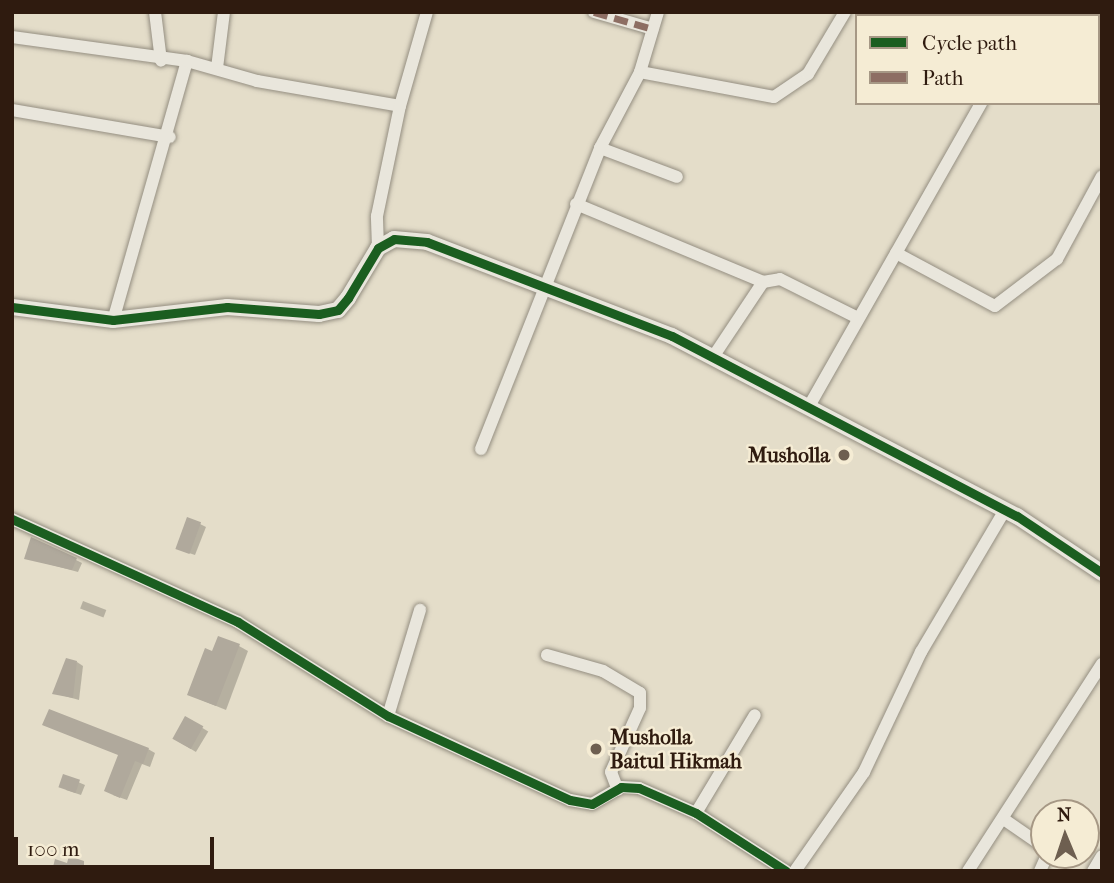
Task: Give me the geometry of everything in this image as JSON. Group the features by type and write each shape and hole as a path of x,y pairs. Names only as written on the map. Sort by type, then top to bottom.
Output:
{"street":[{"path":"155,12 162,61"},
{"path":"217,68 224,12"},
{"path":"378,248 377,216 400,106 428,12"},
{"path":"594,12 653,29"},
{"path":"481,449 541,287 576,204 600,148 640,72 658,12"},
{"path":"640,72 774,97 808,75 845,12"},
{"path":"12,37 162,61 187,61 400,106"},
{"path":"113,320 170,137 187,61"},
{"path":"808,408 980,105"},
{"path":"12,110 170,137"},
{"path":"600,148 677,177"},
{"path":"896,253 995,306 1057,259 1102,176"},
{"path":"576,204 763,282 780,279 858,318"},
{"path":"12,307 113,320 227,307 329,313 348,298 378,248 394,239 427,242 713,357 1005,510 1102,573"},
{"path":"713,357 763,282"},
{"path":"795,871 864,772 920,652 1005,510"},
{"path":"12,519 238,622 388,716 570,800 592,804 618,790 639,788 696,813 786,871"},
{"path":"388,716 420,610"},
{"path":"547,655 603,671 640,693 640,708 611,772 618,790"},
{"path":"968,871 1005,820 1102,664"},
{"path":"696,813 755,715"},
{"path":"1005,820 1030,837"},
{"path":"1093,871 1102,856"}],"building":[{"path":"187,517 201,522 189,554 175,549"},
{"path":"31,537 77,558 72,570 24,559"},
{"path":"218,636 240,644 216,706 187,695 205,648 212,651"},
{"path":"66,658 77,661 73,698 52,694"},
{"path":"49,709 149,748 143,764 135,761 120,798 104,791 118,755 42,725"},
{"path":"185,716 203,726 191,749 172,739"},
{"path":"63,774 80,780 75,793 58,787"},
{"path":"69,856 84,861 84,871 52,871 55,859 67,863"}],"marked path":[{"path":"594,12 653,29"}],"cycle path":[{"path":"12,307 113,320 227,307 319,314 338,310 378,248 394,239 427,242 672,336 1017,516 1102,573"},
{"path":"12,519 238,622 388,716 570,800 592,804 621,787 639,788 696,813 786,871"}],"place":[{"name":"Musholla","path":"844,455"},
{"name":"Musholla Baitul Hikmah","path":"596,749"}]}
